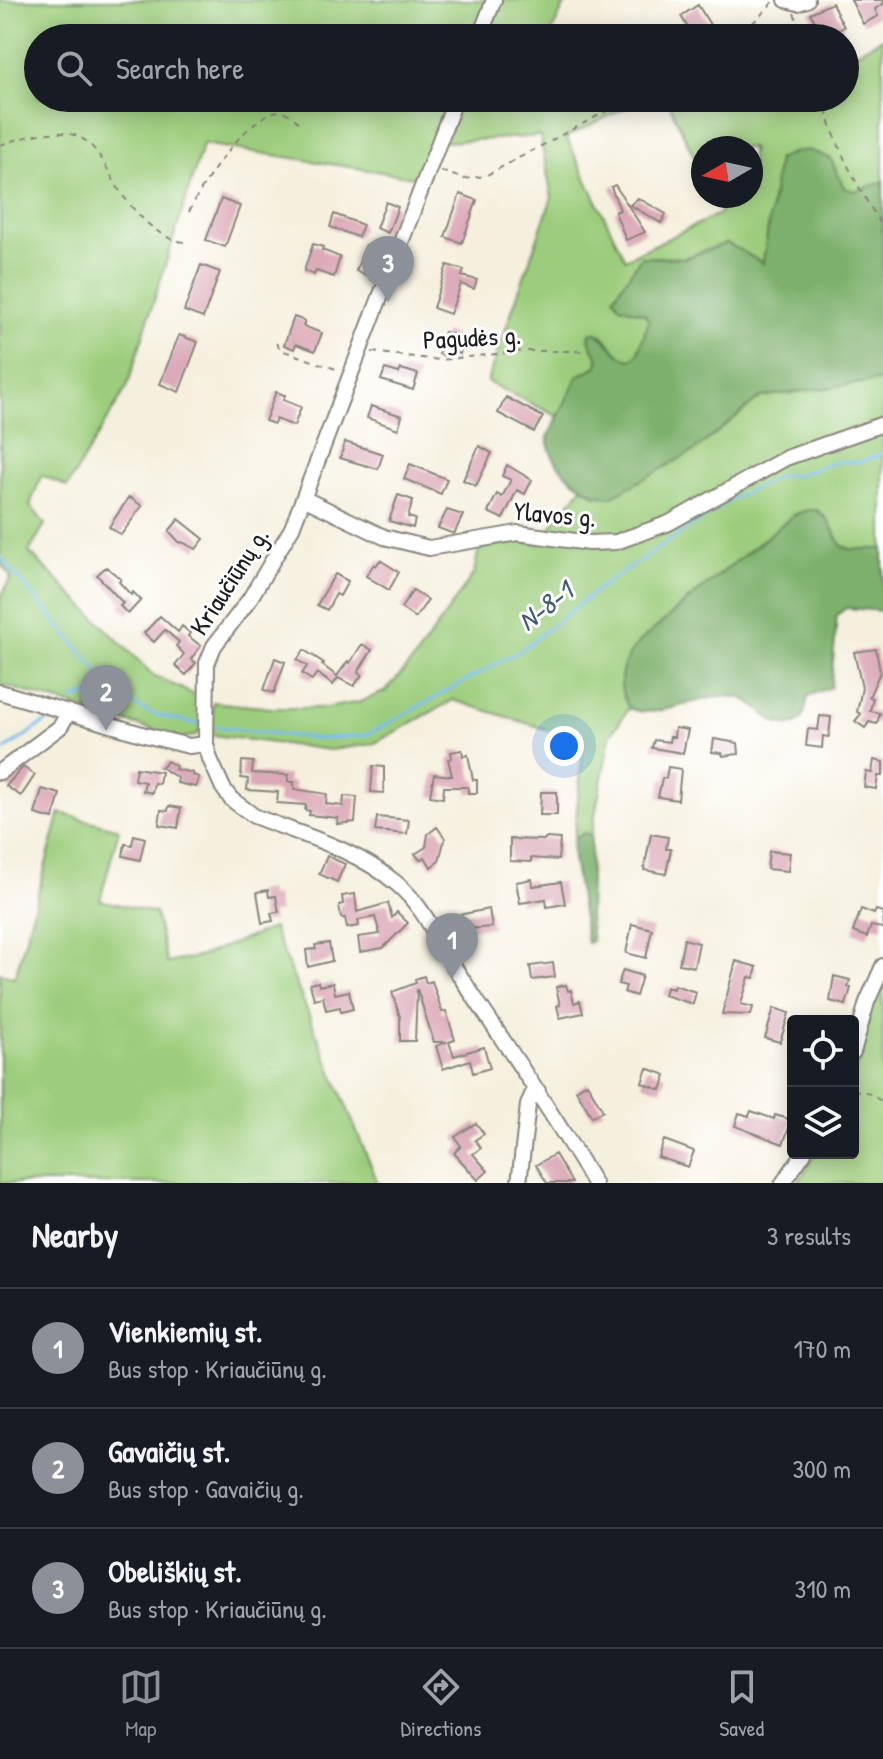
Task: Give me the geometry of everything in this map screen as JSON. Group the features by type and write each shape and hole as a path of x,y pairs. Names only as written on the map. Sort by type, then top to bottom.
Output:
{"street":[{"path":"485,24 494,0"},
{"path":"783,1 807,0"},
{"name":"Kriaučiūnų g.","path":"450,112 305,499 281,549 210,655 206,676 206,744 223,788 243,809 287,829 339,846 398,884 428,919 455,969 538,1091 594,1183"},
{"name":"Ylavos g.","path":"305,499 384,537 429,548 518,533 589,543 616,542 669,523 786,458 883,424"},
{"path":"0,692 189,746 206,744"},
{"path":"0,772 60,727 69,712"},
{"path":"859,1031 867,1002 883,966"},
{"path":"519,1183 528,1105 532,1095 538,1091"},
{"path":"783,1183 800,1159"}],"path":[{"path":"751,24 783,1 796,24"},
{"path":"189,212 221,157 269,115 278,112"},
{"path":"285,112 300,124"},
{"path":"432,159 464,179 485,176 605,112"},
{"path":"826,112 859,191 883,227"},
{"path":"0,145 58,132 75,135 90,145 125,199 153,228 180,243 188,242"},
{"path":"276,343 281,350 351,375"},
{"name":"Pagudės g.","path":"361,348 385,355 439,360 525,351 586,351"},
{"path":"859,1091 883,1102"}],"green space":[{"path":"0,0 487,0 478,24 24,24 24,112 443,112 419,178 203,144 127,387 67,487 42,475 30,505 45,524 29,552 153,675 203,699 200,731 195,736 180,738 0,684 0,599 11,577 0,563"},
{"path":"499,0 567,0 555,24 490,24"},
{"path":"883,38 883,182 855,192 844,188 830,158 778,160 763,263 727,243 684,258 641,257 620,306 645,314 649,321 637,355 631,360 623,358 602,335 597,366 578,376 559,417 487,382 552,197 540,136 445,142 457,112 617,112 566,137 625,259 721,213 719,208 763,208 763,136 691,136 691,150 673,112 859,112 859,51"},
{"path":"808,150 830,158 844,188 855,191 883,182 883,380 761,397 694,451 611,497 579,485 554,458 548,437 578,376 597,366 599,358 590,343 590,333 600,335 626,358 631,360 637,355 649,321 645,314 620,306 614,297 641,257 684,258 727,243 763,263 778,159"},
{"path":"883,380 883,549 841,546 827,519 817,510 794,515 636,646 621,679 629,708 610,736 591,836 584,833 574,838 584,741 453,700 373,744 330,750 211,735 213,702 271,708 325,708 360,702 386,691 416,657 474,573 479,548 508,541 539,543 582,487 596,496 694,451 760,397"},
{"path":"817,510 827,519 842,546 850,549 883,549 883,611 846,608 837,615 831,687 808,696 802,718 790,725 777,723 748,701 727,696 655,711 629,708 621,679 623,667 638,644 794,515"},
{"path":"60,813 119,829 100,900 155,913 167,963 201,956 273,928 378,1183 0,1183 0,973 15,977"},
{"path":"585,833 591,836 589,917 592,941 587,943 572,852 574,838"},
{"path":"883,975 883,1183 798,1183 812,1159 859,1159 859,1054 868,1014"}],"building":[{"path":"851,0 883,0 883,4 875,9 878,16 863,24"},
{"path":"832,3 842,24 816,24 810,13"},
{"path":"698,5 710,24 686,24 681,16"},
{"path":"615,185 645,232 626,240 615,212 620,210 611,187"},
{"path":"460,194 477,200 462,243 445,237"},
{"path":"638,198 666,214 661,223 630,205"},
{"path":"221,199 240,206 225,247 206,240"},
{"path":"386,202 398,207 388,233 376,228"},
{"path":"334,214 363,225 358,237 330,227"},
{"path":"313,244 340,257 334,277 304,271"},
{"path":"366,245 378,250 368,276 356,271"},
{"path":"201,265 220,272 203,318 184,311"},
{"path":"447,265 464,270 462,276 477,280 474,289 461,284 450,314 433,308"},
{"path":"294,317 305,321 303,326 322,333 315,351 296,344 294,349 284,345"},
{"path":"444,332 464,342 460,354 450,351 447,357 439,354"},
{"path":"179,335 198,342 179,392 160,384"},
{"path":"385,369 418,374 413,390 381,380"},
{"path":"276,392 285,395 283,400 301,407 294,426 276,419 274,424 265,421"},
{"path":"506,397 543,417 534,432 498,413"},
{"path":"371,406 402,416 398,429 367,418"},
{"path":"345,442 383,454 378,469 340,458"},
{"path":"479,446 492,453 476,486 463,480"},
{"path":"410,464 447,479 441,494 404,479"},
{"path":"507,465 532,480 525,494 517,490 503,519 488,512 497,494 502,497 511,480 502,476"},
{"path":"398,495 413,500 408,517 415,519 413,528 389,521"},
{"path":"129,497 142,506 121,535 109,527"},
{"path":"447,510 463,515 454,534 438,528"},
{"path":"179,519 204,539 196,549 180,543 169,531"},
{"path":"380,560 399,572 389,590 366,576"},
{"path":"106,567 121,579 119,582 131,595 133,592 141,600 128,614 120,606 123,603 97,575"},
{"path":"335,574 348,581 327,610 317,605"},
{"path":"413,590 428,600 415,618 401,608"},
{"path":"160,616 178,632 182,626 190,633 188,636 201,646 191,659 196,663 186,675 175,666 184,654 176,646 179,642 165,630 154,642 144,633"},
{"path":"362,644 372,650 358,672 362,675 354,686 338,678 333,685 317,673 312,680 302,674 307,666 297,660 304,650 337,676"},
{"path":"876,649 880,672 869,697 873,698 870,711 880,713 877,724 869,722 865,728 855,721 861,714 857,712 862,688 854,652"},
{"path":"275,658 285,662 274,693 264,690"},
{"path":"820,716 831,717 829,737 823,736 822,748 806,746 808,729 818,730"},
{"path":"675,728 688,730 683,753 652,748 654,740 669,742 670,737 674,737"},
{"path":"714,739 738,743 739,754 723,756 722,753 712,752"},
{"path":"462,750 463,756 468,755 473,780 477,780 477,793 468,793 468,787 444,787 443,798 430,796 434,774 452,776 448,759 452,758 451,752"},
{"path":"874,760 883,762 883,776 878,776 876,789 864,787 866,772 872,773"},
{"path":"167,761 176,766 175,769 199,777 196,787 177,783 178,778 160,767"},
{"path":"242,761 253,762 252,773 288,775 288,782 294,782 294,789 327,794 326,804 343,806 344,796 357,797 355,822 337,824 338,818 309,815 306,805 277,803 278,792 247,790 248,779 241,778"},
{"path":"373,766 384,767 384,793 371,792"},
{"path":"23,767 35,775 21,796 6,786"},
{"path":"668,767 681,769 678,800 658,797"},
{"path":"136,768 161,772 159,784 154,783 152,793 143,791 145,782 134,780"},
{"path":"42,789 60,794 53,819 35,814"},
{"path":"541,792 557,792 557,815 540,815"},
{"path":"169,806 181,808 178,828 159,825 161,810 168,811"},
{"path":"377,817 409,820 407,834 375,831"},
{"path":"437,827 445,838 439,861 431,867 425,857 420,860 415,854 426,847 428,834"},
{"path":"651,834 668,837 666,849 671,849 666,874 644,870"},
{"path":"134,835 145,838 140,860 123,856 125,844 132,845"},
{"path":"510,839 560,839 558,860 531,858 531,862 510,861"},
{"path":"769,851 790,853 788,871 767,869"},
{"path":"327,856 345,864 337,882 319,874"},
{"path":"532,879 533,886 561,882 565,904 547,907 546,899 520,903 516,882"},
{"path":"268,890 269,897 276,896 279,912 271,913 273,921 262,923 257,892"},
{"path":"355,894 357,912 388,903 392,918 397,912 408,923 383,948 360,952 358,937 380,934 375,917 358,920 359,926 347,928 345,918 341,918 339,905 343,904 342,896"},
{"path":"489,909 492,927 455,930 453,916"},
{"path":"861,909 874,914 876,910 883,912 883,928 871,926 867,937 853,932"},
{"path":"632,924 652,929 646,958 626,953"},
{"path":"684,939 699,943 694,967 679,964"},
{"path":"329,943 332,961 308,967 306,950"},
{"path":"736,961 757,967 754,978 749,977 741,1004 753,1007 751,1015 722,1014"},
{"path":"553,963 555,977 532,980 530,966"},
{"path":"623,970 642,976 636,996 624,992 626,986 618,984"},
{"path":"424,976 426,983 432,981 442,1012 446,1011 455,1040 449,1042 454,1056 484,1047 490,1068 473,1073 470,1060 443,1069 436,1046 447,1042 434,1042 417,989 415,1041 400,1041 400,1017 392,992 416,983 415,979"},
{"path":"834,976 850,980 846,1005 830,1001"},
{"path":"318,982 319,986 333,983 335,994 349,991 353,1009 341,1012 340,1007 326,1010 323,997 314,999 310,984"},
{"path":"566,985 568,991 571,990 574,1003 580,1001 583,1013 560,1018 556,987"},
{"path":"674,985 696,992 693,1004 664,995 666,987 673,989"},
{"path":"774,1008 789,1013 780,1042 765,1038"},
{"path":"647,1068 666,1075 661,1090 642,1083"},
{"path":"587,1083 603,1111 592,1117 576,1090"},
{"path":"751,1111 774,1119 775,1115 787,1119 783,1144 735,1126 739,1113 749,1116"},
{"path":"476,1123 484,1134 475,1140 481,1148 473,1154 488,1171 478,1180 454,1153 461,1146 455,1137"},
{"path":"664,1140 694,1151 688,1167 658,1157"},
{"path":"555,1154 572,1183 547,1183 536,1165"}],"waterway":[{"name":"N-8-1","path":"218,727 320,739 367,735 520,651 605,584 732,499 782,475 797,475 836,462 859,462 883,454"},
{"name":"N-8-1","path":"0,557 122,696 152,713 199,724"},
{"path":"73,700 111,686"},
{"path":"0,753 50,719"}],"place":[{"name":"Obeliškių st.","path":"388,302"},
{"name":"Gavaičių st.","path":"106,731"},
{"name":"Vienkiemių st.","path":"452,979"}]}
